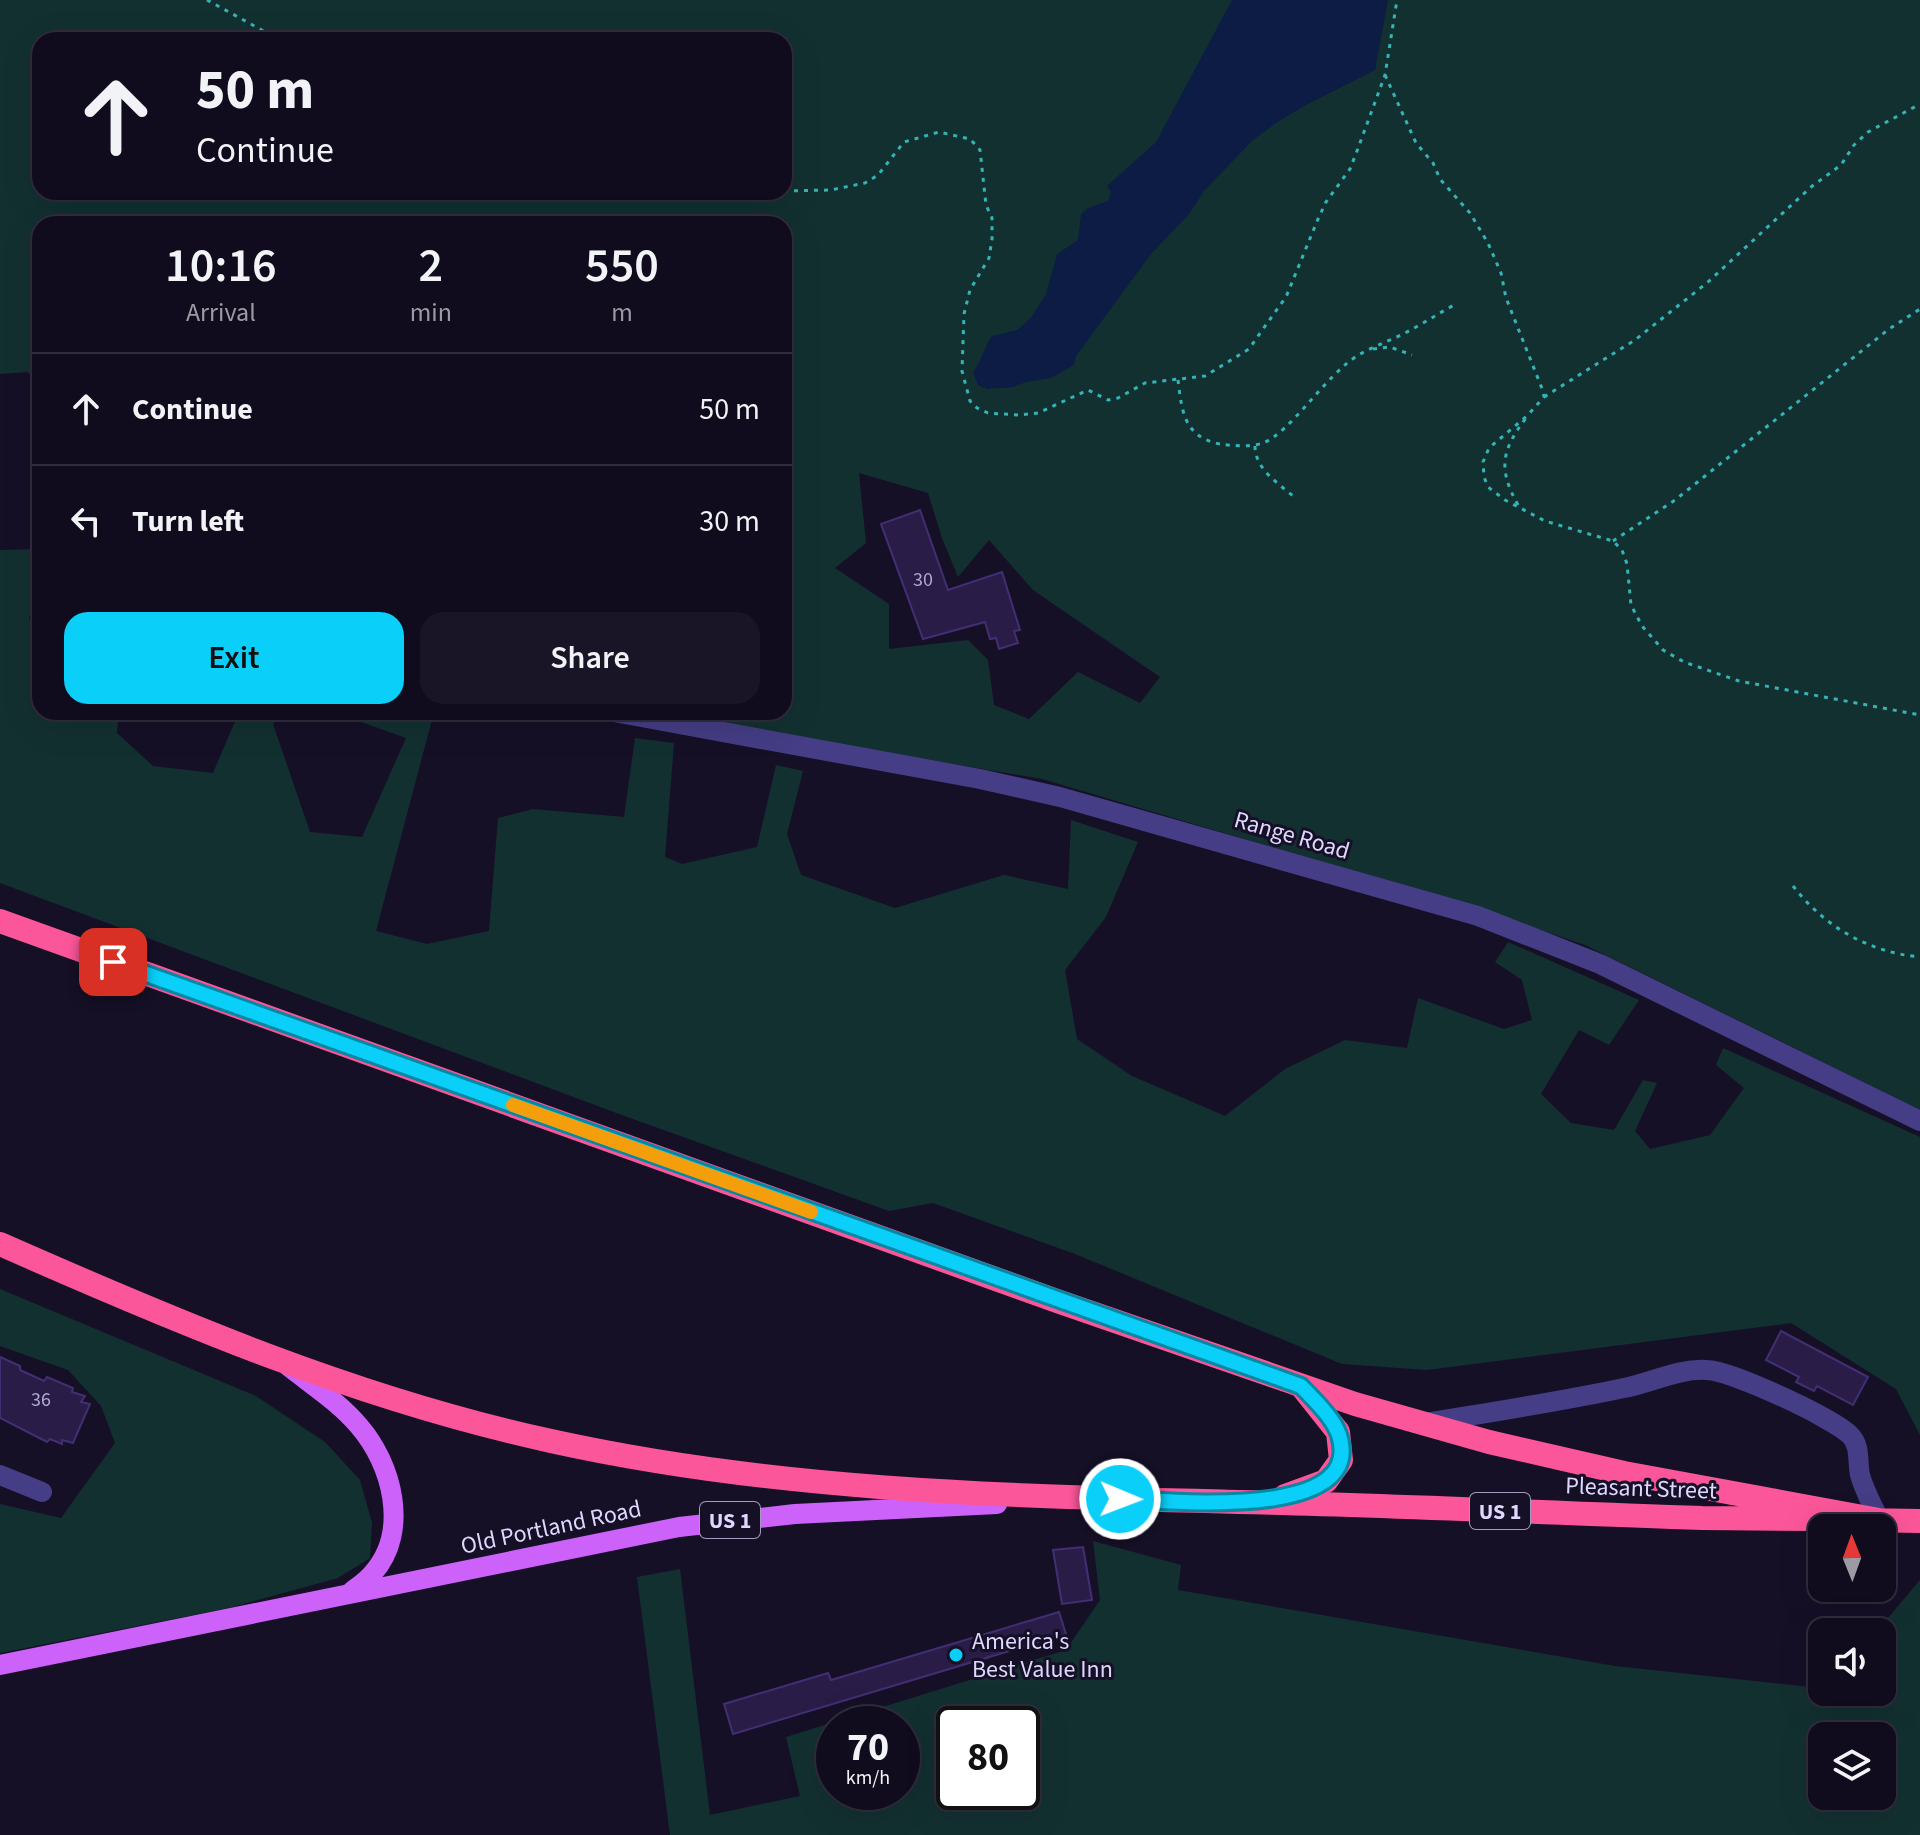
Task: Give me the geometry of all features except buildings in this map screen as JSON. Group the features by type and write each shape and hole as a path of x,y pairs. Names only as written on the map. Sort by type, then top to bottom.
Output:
{"highway":[{"name":"US 1","path":"0,921 1301,1386 1422,1424 1624,1473 1846,1514"},
{"name":"Pleasant Street","path":"0,1244 285,1364 452,1417 552,1442 666,1463 872,1488 1120,1499 1808,1519"},
{"path":"1255,1502 1315,1487 1326,1481 1341,1460 1338,1432 1301,1386"},
{"name":"Pleasant Street","path":"1896,1520 1920,1521"}],"main road":[{"path":"285,1364 357,1424 381,1458 389,1477 393,1521 391,1540 373,1573 347,1596"},
{"name":"Old Portland Road","path":"0,1665 611,1540 747,1518 1120,1499"}],"street":[{"name":"Range Road","path":"658,720 980,779 1060,797 1478,916 1600,964 1920,1121"},
{"path":"1422,1424 1592,1395 1707,1369 1733,1375 1823,1418 1851,1436 1859,1451 1860,1475 1876,1514"},
{"path":"0,1475 42,1492"}],"path":[{"path":"207,0 265,32"},
{"path":"792,191 831,190 865,183 878,175 904,142 939,132 970,139 980,150 986,205 992,218 992,239 989,258 970,290 964,314 962,371 970,401 988,413 1038,413 1081,391 1091,390 1108,400 1145,383 1205,376 1249,349 1286,297 1326,202 1350,169 1385,75 1397,0"},
{"path":"1385,75 1416,143 1433,163 1440,179 1470,213 1488,243 1544,397"},
{"path":"1519,506 1507,485 1505,453 1511,437 1544,397 1635,340 1708,282 1811,187 1841,165 1854,145 1868,132 1920,104"},
{"path":"1178,380 1182,408 1190,429 1206,441 1226,445 1263,443 1280,430 1338,369 1454,305"},
{"path":"1613,541 1675,500 1877,338 1920,309"},
{"path":"1371,349 1390,347 1412,355"},
{"path":"1528,415 1496,442 1483,462 1488,487 1545,521 1613,541 1622,550 1627,564 1631,605 1642,626 1663,650 1684,662 1739,681 1920,715"},
{"path":"1255,444 1255,456 1260,466 1294,497"},
{"path":"1793,886 1808,905 1848,936 1894,955 1920,957"}],"green space":[{"path":"0,0 1920,0 1920,1110 1585,945 1466,905 1042,779 695,720 792,720 792,216 32,216 32,376 27,372 0,374","holes":["859,473 928,493 958,577 989,540 1033,590 1160,677 1140,703 1078,672 1029,719 994,705 988,660 968,640 889,649 889,604 835,568 866,543"]},
{"path":"32,549 29,619 32,620 32,720 118,720 117,733 153,766 213,773 236,720 276,720 273,724 310,832 362,837 406,738 356,720 432,720 376,931 427,944 489,931 498,818 533,809 624,817 635,738 674,743 665,857 682,864 757,847 776,765 803,771 787,834 801,875 895,908 1004,875 1068,889 1071,820 1138,842 1106,917 1065,970 1077,1039 1132,1076 1225,1116 1285,1069 1345,1040 1407,1048 1418,998 1504,1029 1532,1020 1522,980 1495,962 1508,942 1639,1000 1609,1045 1579,1030 1541,1094 1571,1123 1614,1130 1643,1080 1657,1083 1635,1131 1650,1149 1710,1135 1744,1088 1716,1065 1723,1048 1920,1137 1920,1435 1896,1389 1791,1323 1427,1370 1342,1364 1075,1254 933,1203 889,1211 619,1114 0,883 0,550"},
{"path":"0,1289 256,1396 325,1442 360,1480 372,1523 370,1558 338,1578 229,1608 0,1653 0,1504 61,1518 115,1443 101,1406 68,1370 0,1346"},
{"path":"1093,1541 1181,1565 1178,1590 1615,1666 1808,1687 1808,1706 1896,1706 1896,1618 1888,1618 1920,1580 1920,1835 670,1835 637,1577 680,1569 710,1815 800,1796 786,1737 816,1728 816,1810 920,1810 920,1706 886,1706 1066,1650 1100,1600"}],"water":[{"path":"1232,0 1388,0 1375,70 1306,105 1252,141 1204,191 1189,214 1151,254 1076,356 1074,365 1051,378 1013,387 987,389 978,385 973,372 992,336 1017,330 1030,319 1046,294 1057,254 1078,240 1081,214 1108,201 1111,192 1107,186 1156,142"}],"slow traffic":[{"path":"513,1105 811,1212"}],"place":[{"name":"America's Best Value Inn","path":"956,1655"}],"route":[{"path":"113,962 1301,1386 1338,1432 1341,1460 1334,1472 1315,1487 1291,1495 1255,1502 1120,1499"}]}
